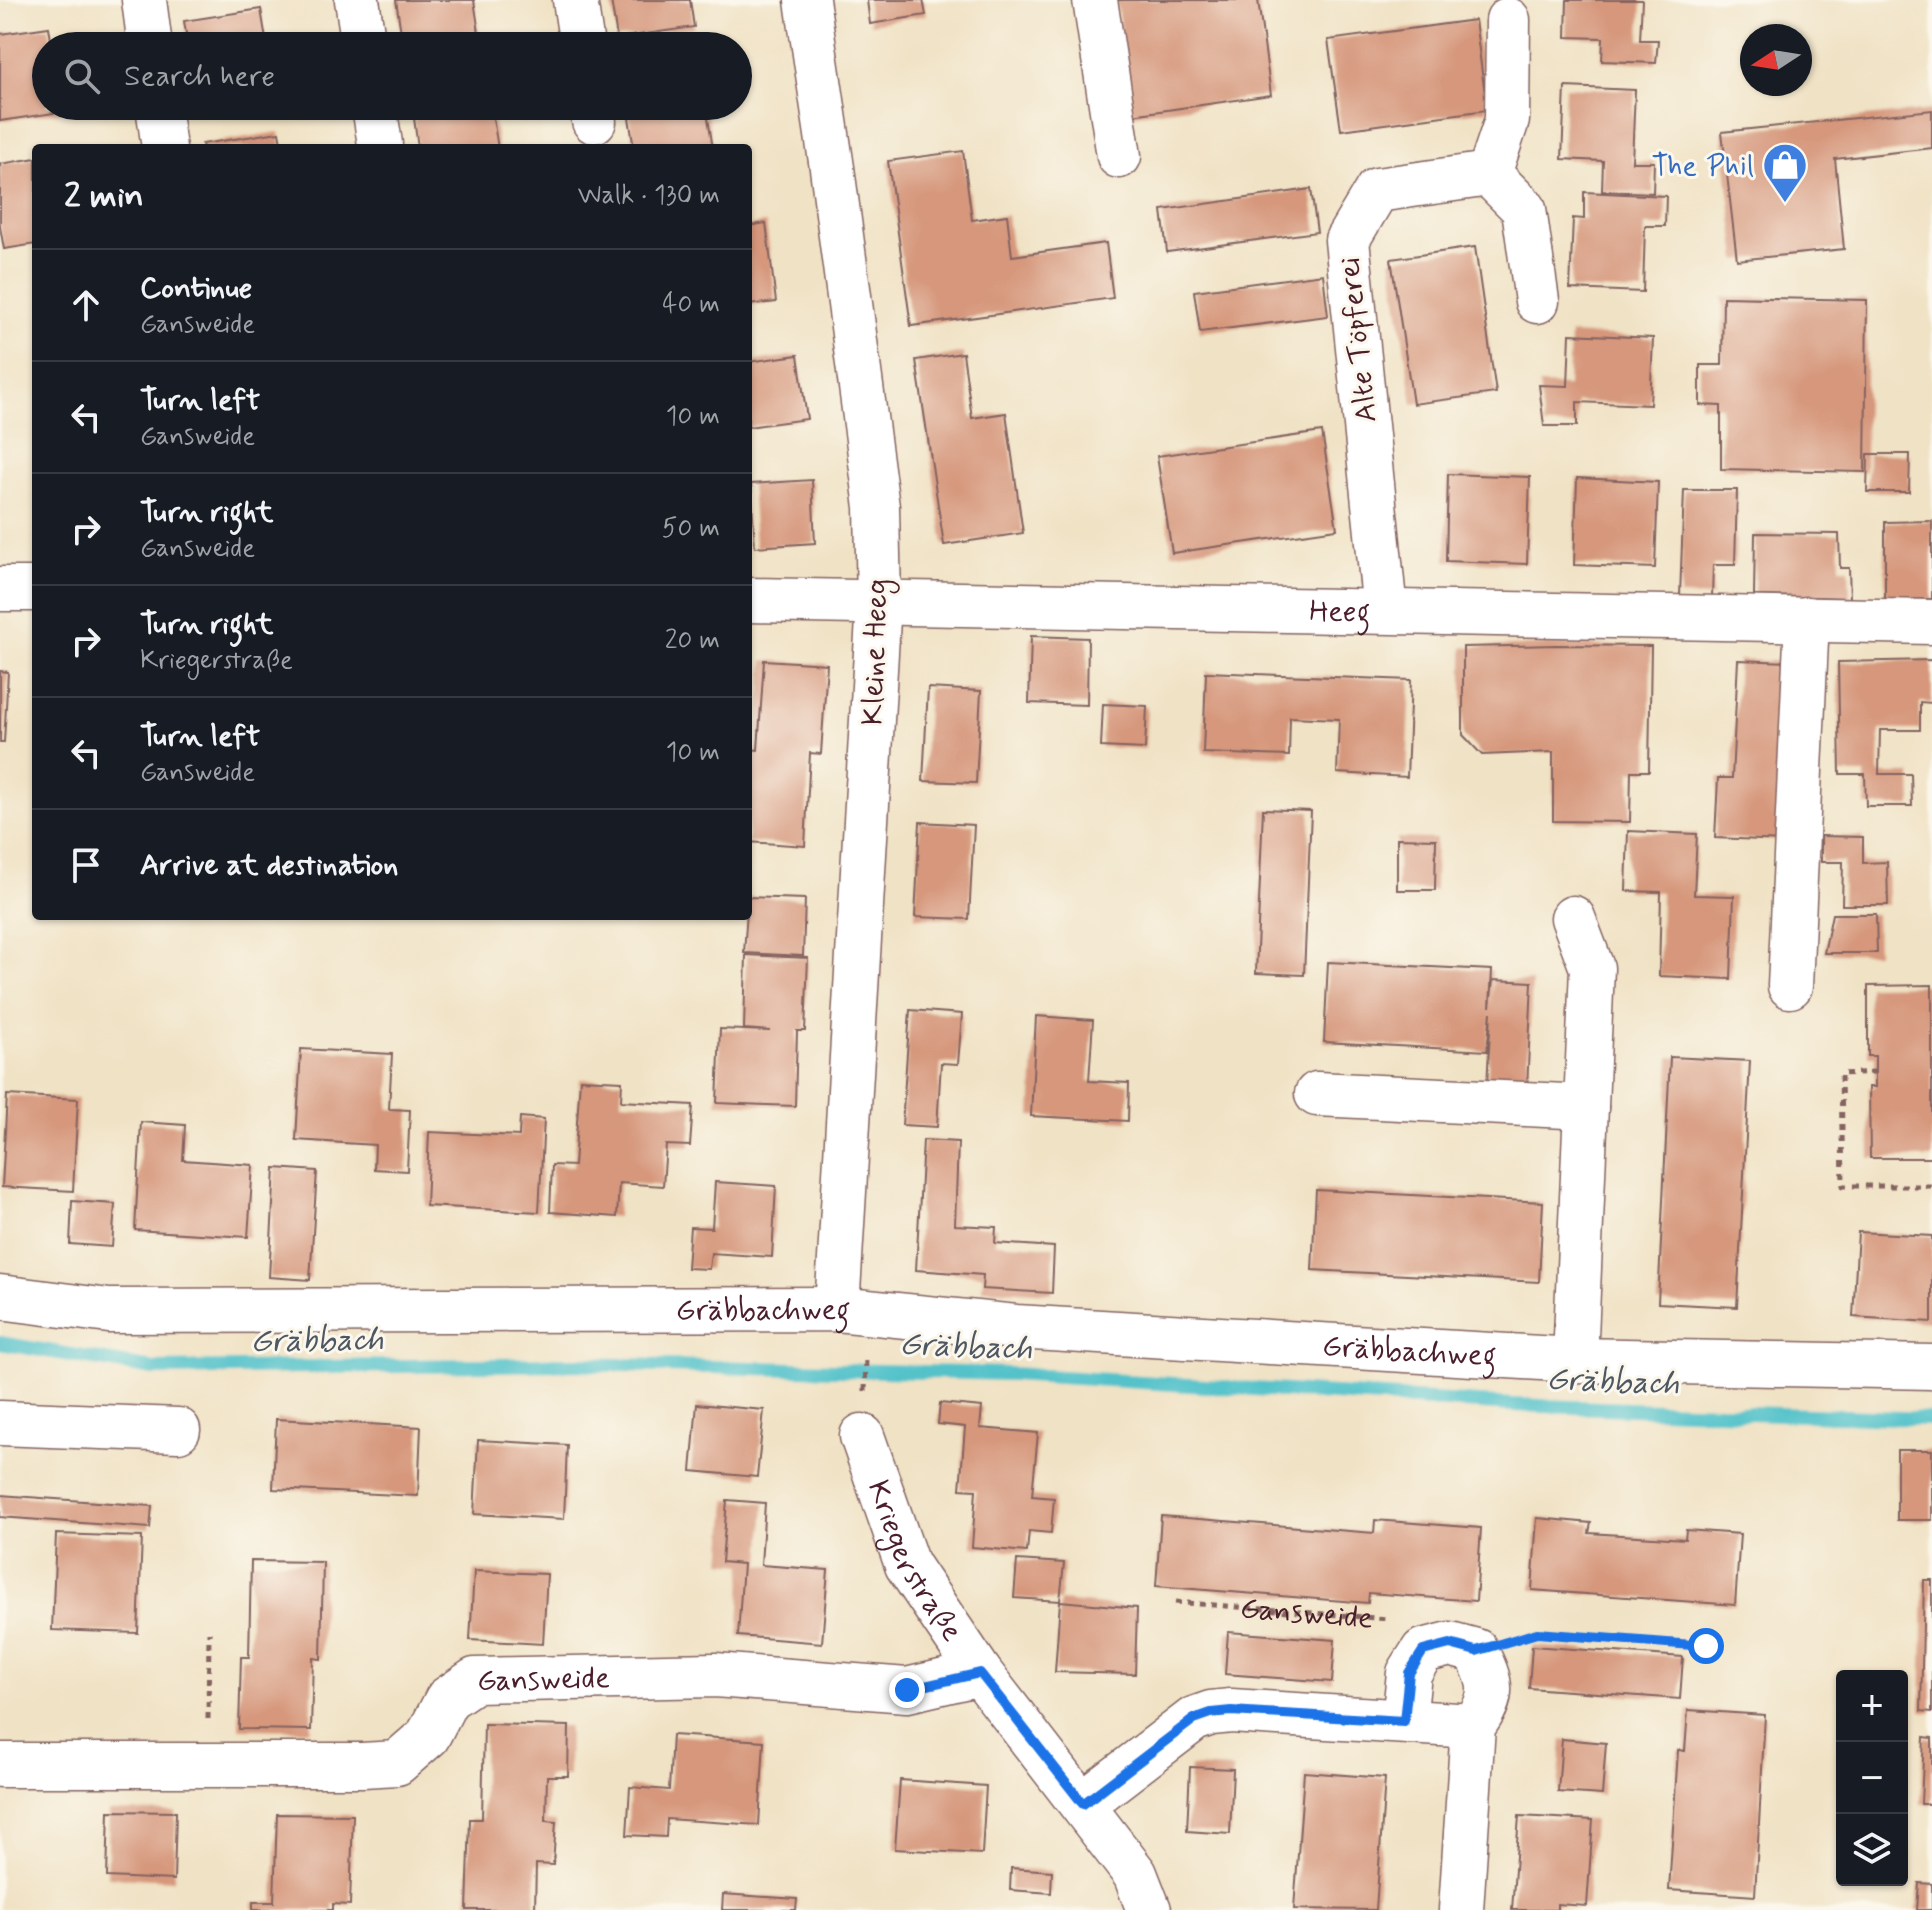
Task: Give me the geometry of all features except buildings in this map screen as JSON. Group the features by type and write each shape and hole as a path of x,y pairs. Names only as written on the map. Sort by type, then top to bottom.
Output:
{"street":[{"path":"144,0 148,32"},
{"path":"357,0 362,32"},
{"path":"575,0 580,32"},
{"name":"Kleine Heeg","path":"807,0 877,507 879,602 853,1310"},
{"path":"1095,0 1119,156"},
{"path":"1508,20 1507,120 1489,174 1524,209 1537,301"},
{"path":"160,120 163,144"},
{"name":"Alte Töpferei","path":"1385,611 1347,240 1377,190 1489,174"},
{"path":"0,589 32,589"},
{"name":"Heeg","path":"752,600 1932,622"},
{"path":"1790,986 1807,619"},
{"path":"1573,918 1592,968 1575,1360"},
{"path":"1317,1094 1586,1107"},
{"name":"Gräbbachweg","path":"0,1297 109,1311 853,1310 1016,1327 1575,1360 1932,1367"},
{"path":"0,1423 178,1430"},
{"name":"Kriegerstraße","path":"862,1436 907,1565 980,1673 1135,1874 1149,1910"},
{"path":"1404,1721 1409,1673 1423,1651 1450,1644 1476,1651 1490,1677 1488,1705 1473,1726 1461,1910"},
{"name":"Gansweide","path":"0,1765 397,1763 428,1736 447,1699 475,1680 715,1675 907,1690 980,1673"},
{"path":"1083,1804 1177,1731 1194,1719 1211,1713 1231,1711 1473,1726"}],"path":[{"path":"1875,1072 1841,1074 1843,1186 1932,1186"},
{"path":"853,1310 862,1436"},
{"name":"Gansweide","path":"1175,1602 1405,1621 1423,1651"},
{"path":"207,1764 209,1632"},
{"path":"1476,1651 1537,1633 1706,1646"}],"waterway":[{"name":"Gräbbach","path":"0,1343 153,1369 574,1364 1012,1374 1512,1405 1932,1419"}],"place":[{"name":"The Phil","path":"1785,204"}],"route":[{"path":"907,1690 980,1673 1083,1804 1177,1731 1194,1719 1211,1713 1231,1711 1404,1721 1409,1673 1423,1651 1450,1644 1476,1651 1537,1633 1706,1646"}]}
